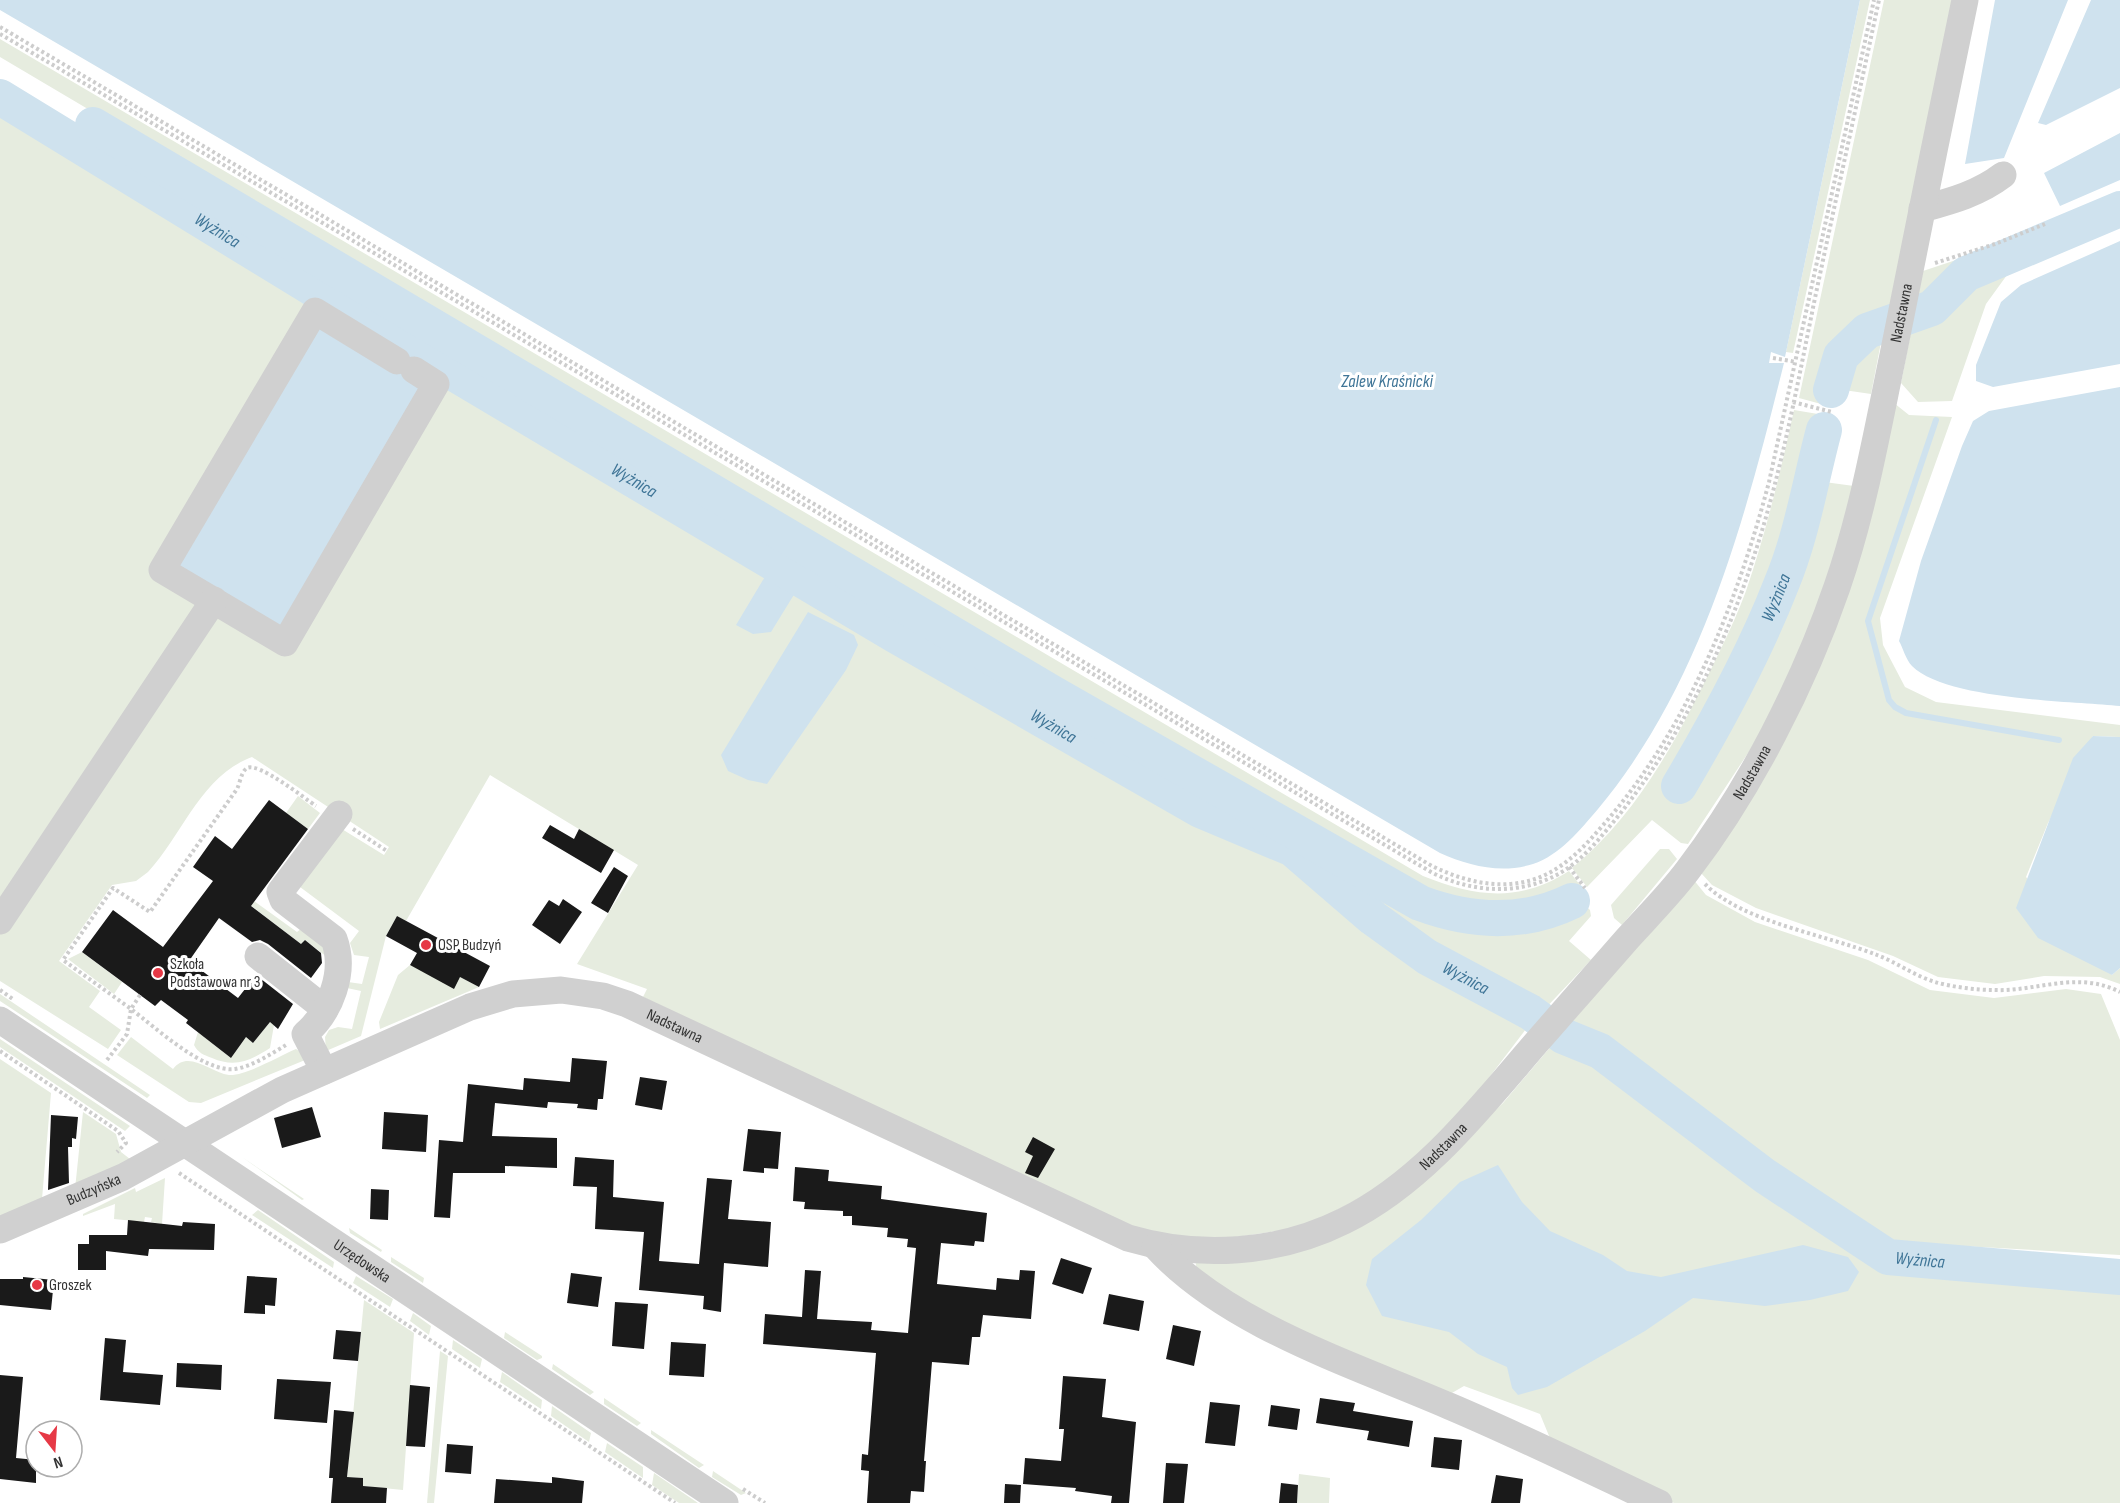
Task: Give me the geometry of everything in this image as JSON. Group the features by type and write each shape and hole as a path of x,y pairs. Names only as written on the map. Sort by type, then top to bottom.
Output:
{"street":[{"name":"Nadstawna","path":"185,1142 282,1090 493,999 539,991 561,990 603,996 726,1048 1128,1238 1155,1246 1216,1250 1262,1246 1301,1239 1348,1219 1390,1193 1424,1164 1512,1072 1557,1020 1619,939 1688,860 1756,763 1789,705 1814,646 1851,543 1895,345 1965,0"},
{"path":"1922,209 1963,198 1988,187 2003,175"},
{"path":"315,311 436,384 285,643 214,600 162,570 315,311"},
{"path":"0,921 214,600"},
{"path":"324,1071 305,1034 316,1024 325,1009 338,968 334,939 283,900 280,892 337,816"},
{"path":"258,956 325,1009"},
{"name":"Urzędowska","path":"0,1020 725,1503"},
{"name":"Budzyńska","path":"0,1230 108,1185 185,1142"},
{"name":"Nadstawna","path":"1155,1246 1203,1287 1255,1323 1494,1425 1659,1503"}],"path":[{"path":"0,27 1432,866 1467,881 1501,884 1538,878 1567,865 1629,794 1652,761 1689,696 1749,556 1788,400 1874,0"},
{"path":"0,34 1438,876 1466,886 1502,889 1542,882 1595,843 1654,768 1710,666 1752,564 1794,402 1879,0"},
{"path":"1909,275 2045,224"},
{"path":"1773,358 1796,362"},
{"path":"1788,400 1833,412"},
{"path":"305,1034 248,1065 226,1068 194,1056 63,960 113,888 150,912 237,789 244,771 249,767 257,767 266,772 387,850"},
{"path":"1688,860 1711,890 1760,917 1878,955 1935,982 1995,991 2051,982 2077,982 2120,992"},
{"path":"1567,865 1585,888"},
{"path":"106,1060 127,1034 130,1009 140,995"},
{"path":"0,1052 118,1131 127,1143"},
{"path":"169,1171 185,1176 675,1503"}],"shaded area":[{"path":"1860,0 1870,0 1793,353 1786,352"},
{"path":"1884,0 1956,0 1888,318 1870,324 1846,339 1839,348 1829,372 1821,404 1799,398"},
{"path":"0,39 1423,876 1461,889 1497,893 1533,888 1569,871 1584,890 1577,897 1590,910 1591,916 1569,941 1591,960 1540,1014 1431,954 1294,845 1199,804 850,603 864,587 1417,906 1455,918 1513,922 1552,913 1571,905 1572,901 1570,899 1532,911 1496,915 1461,910 1422,898 0,57"},
{"path":"0,103 417,351 618,479 896,646 1201,820 1286,854 1374,929 1427,967 1532,1021 1475,1096 1428,1149 1388,1183 1305,1227 1216,1240 1159,1238 1127,1227 643,997 647,989 577,964 638,865 490,775 406,921 397,916 386,936 361,1036 326,1051 325,1037 329,1030 338,1027 352,1029 361,991 347,988 348,982 362,984 369,957 354,955 350,943 359,931 296,884 337,826 384,855 389,847 252,757 234,766 206,792 148,872 136,881 112,885 59,961 100,991 89,1007 121,1030 108,1049 0,981"},
{"path":"2021,244 2034,254 2034,261 2007,275 1986,304 1952,401 1918,402 1901,383 1923,271 1998,246"},
{"path":"1883,332 1871,394 1837,389 1842,370 1851,353 1866,340"},
{"path":"1894,403 1909,415 1952,417 1880,618 1883,645 1905,687 1936,702 2120,725 2120,737 2093,736 2048,823 2026,877 2112,975 2120,968 2120,984 2100,977 2044,976 1995,984 1938,977 1893,956 1756,908 1712,885 1701,873 1769,764"},
{"path":"1794,410 1824,415 1803,510 1778,584 1710,729 1677,785 1682,786 1716,728 1785,586 1817,481 1854,486 1841,541 1793,672 1752,747 1688,844 1681,843 1652,820 1587,887 1572,868 1625,814 1655,773 1692,707 1734,621 1767,524"},
{"path":"298,796 320,813 308,829 286,813"},
{"path":"1660,849 1669,849 1677,859 1622,925 1614,918 1611,905"},
{"path":"1693,879 1706,895 1755,922 1868,960 1930,990 1994,998 2066,989 2101,994 2120,1040 2120,1255 1963,1246 1963,1258 1890,1250 1766,1164 1605,1045 1566,1029"},
{"path":"240,891 297,932 302,928 323,943 327,957 305,940 301,944 237,895"},
{"path":"82,952 122,982 114,994 68,959"},
{"path":"410,965 460,977 479,987 380,1029 379,1022 398,975"},
{"path":"0,994 150,1095 147,1098 0,1001"},
{"path":"270,1022 274,1025 270,1048 242,1062 220,1061 197,1050 194,1045 198,1032 231,1058 246,1037 253,1043"},
{"path":"131,1037 173,1069 179,1063 192,1061 229,1075 253,1069 296,1049 310,1058 201,1103 189,1102 117,1055"},
{"path":"1558,1038 1596,1052 1885,1260 2120,1282 2120,1503 1674,1503 1554,1448 1540,1414 1464,1386 1445,1397 1262,1316 1197,1270 1195,1260 1275,1255 1459,1143 1503,1103"},
{"path":"0,1039 130,1126 125,1131 0,1047"},
{"path":"0,1059 51,1093 42,1199 0,1220"},
{"path":"83,1112 116,1134 121,1152 130,1159 75,1189"},
{"path":"242,1157 304,1199 302,1200"},
{"path":"165,1178 162,1224 151,1222 152,1218 145,1217 144,1222 114,1219 115,1204 83,1216 135,1188 136,1192"},
{"path":"258,1210 334,1262 333,1268 252,1215"},
{"path":"349,1228 382,1250 381,1252 350,1233"},
{"path":"391,1257 424,1278 423,1283 391,1262"},
{"path":"356,1276 393,1299 390,1307 353,1283"},
{"path":"364,1300 414,1333 403,1490 363,1486 363,1478 347,1477"},
{"path":"413,1313 431,1326 429,1335 410,1321"},
{"path":"505,1332 542,1358 537,1360 504,1338"},
{"path":"453,1340 482,1359 480,1368 452,1349"},
{"path":"440,1351 448,1356 434,1503 427,1503"},
{"path":"553,1364 594,1392 590,1395 552,1369"},
{"path":"502,1372 542,1400 541,1409 500,1382"},
{"path":"604,1398 641,1423 637,1426 604,1404"},
{"path":"552,1406 591,1433 589,1442 551,1416"},
{"path":"651,1430 704,1465 699,1468 651,1434"},
{"path":"607,1443 643,1467 643,1478 605,1452"},
{"path":"713,1471 746,1493 741,1495 712,1477"},
{"path":"654,1473 698,1503 679,1503 652,1485"},
{"path":"1299,1474 1330,1478 1329,1503 1297,1503"}],"water":[{"name":"Zalew Kraśnicki","path":"0,0 1860,0 1785,357 1771,352 1769,363 1784,363 1736,539 1693,653 1666,708 1635,760 1584,825 1561,848 1543,860 1521,867 1497,868 1462,862 1440,853 0,10"},
{"path":"1995,0 2068,0 2004,158 1965,164"},
{"path":"2091,0 2120,0 2120,88 2046,125 2038,123"},
{"path":"2120,133 2120,180 2060,206 2044,173"},
{"path":"2120,241 2120,364 1993,387 1976,381 1976,365 2001,302 2021,285"},
{"path":"317,318 408,380 430,385 284,635 169,569"},
{"path":"2120,387 2120,706 2010,697 1980,692 1952,686 1929,677 1912,666 1899,641 1921,561 1973,421 1989,411"},
{"path":"766,575 795,593 771,632 753,634 736,625"},
{"path":"808,612 854,635 858,645 846,670 767,784 748,780 728,771 721,755"},
{"path":"2093,736 2120,737 2120,968 2112,975 2038,938 2016,908 2073,758"},
{"path":"1498,1165 1522,1202 1550,1231 1603,1255 1627,1271 1661,1277 1803,1245 1848,1257 1859,1272 1848,1291 1810,1300 1765,1306 1693,1298 1645,1331 1547,1387 1518,1395 1512,1388 1507,1367 1478,1354 1449,1332 1382,1316 1366,1285 1372,1259 1421,1220 1460,1182"}],"building":[{"name":"Szkoła Podstawowa nr 3","path":"269,800 308,829 251,906 301,944 305,940 321,953 322,963 311,978 268,944 260,940 252,942 219,918 189,961 238,998 256,975 293,1004 278,1029 270,1022 253,1043 246,1037 231,1058 186,1023 188,1020 161,1000 155,1006 82,952 113,910 163,947 213,881 193,867 215,836 232,849"},
{"path":"550,825 574,839 579,829 614,850 601,873 542,838"},
{"path":"614,867 628,876 608,913 591,903"},
{"path":"563,899 582,912 560,944 532,925 549,900 559,906"},
{"name":"OSP Budzyń","path":"397,916 490,966 479,987 460,977 454,989 410,965 417,953 386,936"},
{"path":"572,1058 607,1061 603,1099 598,1099 597,1110 577,1108 578,1104 548,1102 547,1108 495,1103 492,1136 557,1138 557,1168 505,1166 505,1173 453,1173 450,1218 434,1217 439,1140 463,1142 468,1084 523,1090 524,1078 570,1082"},
{"path":"640,1077 667,1081 662,1110 635,1105"},
{"path":"312,1107 321,1137 282,1148 274,1118"},
{"path":"384,1112 428,1115 426,1152 382,1149"},
{"path":"51,1115 78,1117 76,1139 72,1138 72,1147 68,1147 69,1183 48,1190"},
{"path":"748,1129 781,1132 778,1169 764,1168 764,1173 743,1171"},
{"path":"1033,1137 1055,1149 1038,1178 1025,1173 1033,1156 1025,1152"},
{"path":"575,1157 614,1160 613,1197 664,1202 659,1261 699,1264 707,1178 732,1180 728,1219 771,1222 768,1267 724,1263 721,1312 703,1309 704,1296 639,1290 644,1232 595,1229 597,1187 573,1186"},
{"path":"795,1167 829,1170 828,1181 882,1186 881,1199 987,1213 984,1242 975,1241 974,1246 941,1243 937,1284 996,1290 997,1278 1019,1280 1020,1270 1035,1271 1031,1319 983,1315 980,1337 972,1337 969,1365 932,1362 924,1461 926,1461 924,1492 911,1491 910,1503 867,1503 869,1471 861,1470 862,1454 868,1455 876,1353 763,1344 765,1314 802,1317 805,1270 821,1271 817,1319 872,1322 871,1330 908,1333 916,1248 907,1247 908,1239 887,1237 888,1228 852,1225 852,1216 843,1216 843,1211 804,1209 805,1202 793,1201"},
{"path":"371,1189 389,1190 388,1220 370,1219"},
{"path":"128,1220 182,1226 183,1222 215,1224 214,1250 149,1249 148,1256 106,1251 106,1270 78,1270 78,1244 89,1244 89,1235 127,1235"},
{"path":"1061,1258 1092,1268 1083,1294 1052,1284"},
{"path":"571,1273 602,1277 598,1307 567,1303"},
{"path":"247,1276 277,1278 275,1306 265,1305 265,1314 244,1313"},
{"path":"23,1277 54,1280 51,1310 0,1305 0,1279 23,1279"},
{"path":"1109,1294 1144,1301 1139,1331 1103,1324"},
{"path":"615,1302 648,1304 644,1349 612,1346"},
{"path":"1173,1325 1201,1331 1194,1366 1166,1359"},
{"path":"336,1330 361,1332 358,1361 333,1359"},
{"path":"105,1338 126,1340 123,1372 163,1375 160,1405 100,1400"},
{"path":"671,1342 706,1344 704,1377 669,1375"},
{"path":"177,1363 222,1365 221,1390 176,1387"},
{"path":"0,1375 23,1377 16,1458 24,1459 24,1479 36,1479 36,1483 0,1479"},
{"path":"1063,1376 1106,1379 1102,1417 1136,1422 1129,1503 1111,1503 1112,1496 1075,1491 1076,1488 1023,1484 1025,1458 1061,1461 1064,1429 1059,1429"},
{"path":"277,1379 331,1382 327,1423 274,1419"},
{"path":"410,1385 430,1387 425,1447 406,1446"},
{"path":"1320,1398 1355,1403 1353,1411 1413,1421 1409,1447 1367,1440 1369,1431 1316,1423"},
{"path":"1210,1402 1240,1405 1235,1446 1205,1443"},
{"path":"1271,1405 1300,1409 1297,1430 1268,1426"},
{"path":"334,1410 354,1412 347,1477 363,1478 363,1486 387,1488 386,1503 331,1503 333,1478 329,1478"},
{"path":"1434,1437 1462,1440 1459,1470 1431,1467"},
{"path":"447,1444 473,1446 471,1474 445,1472"},
{"path":"1166,1463 1188,1464 1184,1503 1163,1503"},
{"path":"1496,1475 1523,1479 1520,1503 1491,1503"},
{"path":"552,1477 584,1481 582,1503 494,1503 496,1479 552,1483"},
{"path":"1281,1483 1298,1485 1297,1503 1279,1503"},
{"path":"1005,1484 1021,1485 1020,1503 1004,1503"}],"waterway":[{"name":"Wyżnica","path":"0,97 366,321 895,635 1200,810 1293,849 1373,918 1427,957 1530,1012 1563,1036 1600,1051 1765,1176 1888,1257 2120,1277"},
{"name":"Wyżnica","path":"93,125 1052,693 1420,903 1458,914 1497,918 1535,914 1572,901"},
{"name":"Wyżnica","path":"1831,390 1841,356 1867,331 1932,308 1966,274 2120,209"},
{"path":"401,376 417,351"},
{"path":"1936,420 1868,621 1889,700 1895,707 1906,713 2059,740"},
{"name":"Wyżnica","path":"1679,786 1734,687 1781,585 1800,528 1824,430"}],"place":[{"name":"OSP Budzyń","path":"426,945"},
{"name":"Szkoła Podstawowa nr 3","path":"158,973"},
{"name":"Groszek","path":"37,1285"}]}
